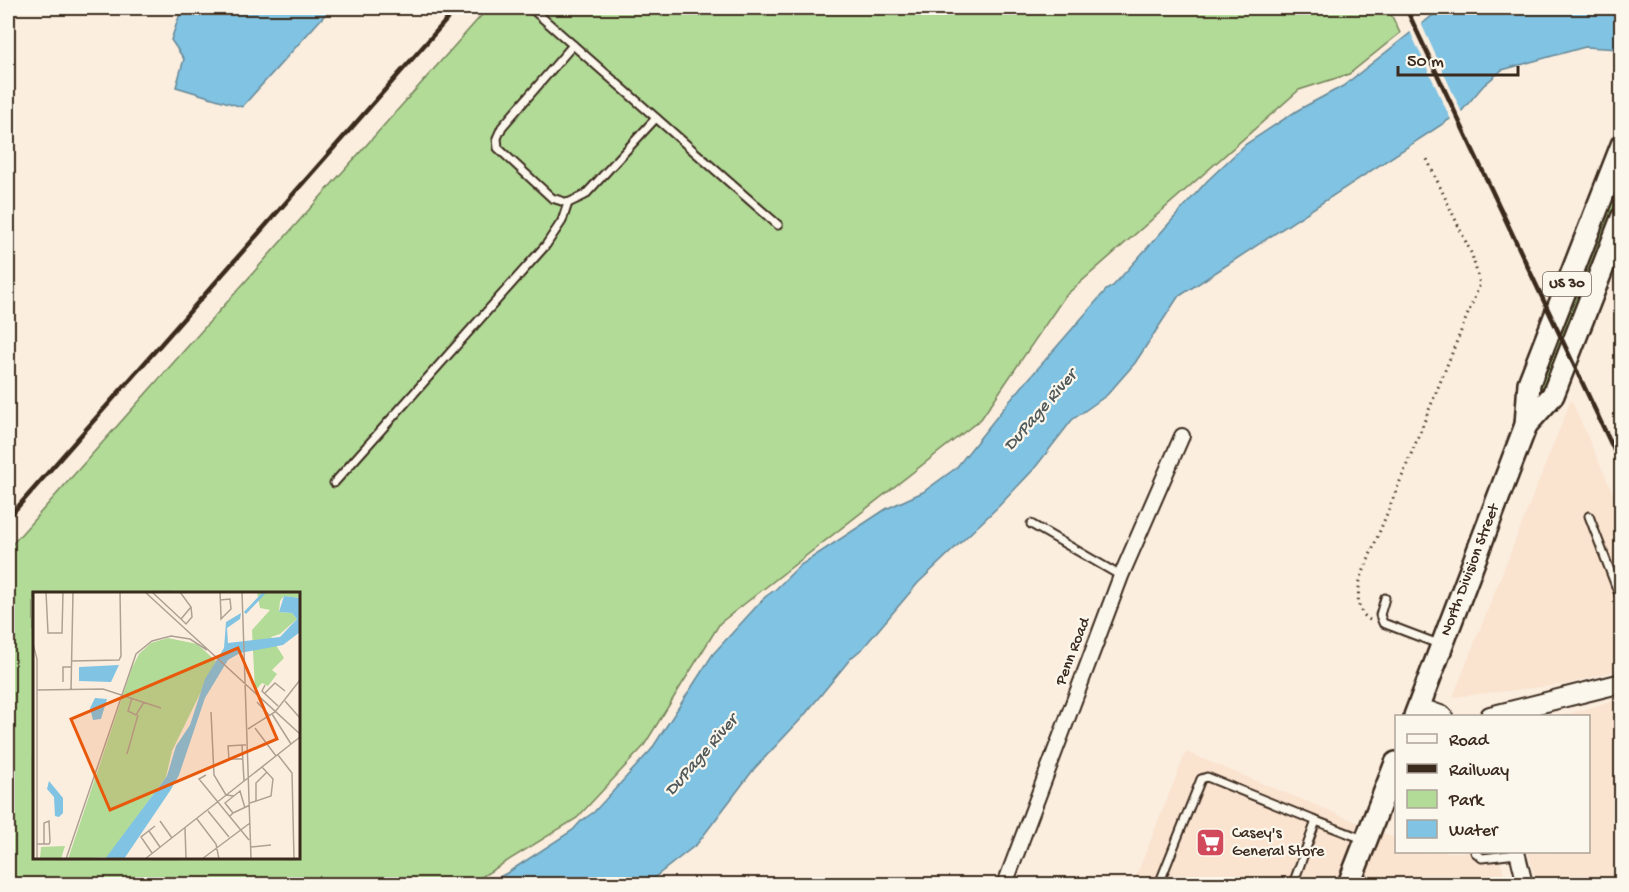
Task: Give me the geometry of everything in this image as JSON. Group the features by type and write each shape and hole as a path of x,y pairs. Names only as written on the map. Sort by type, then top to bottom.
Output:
{"main road":[{"name":"North Division Street","path":"1417,712 1526,425 1529,383 1622,145"},
{"name":"North Division Street","path":"1526,425 1553,395 1622,218"},
{"path":"1498,715 1622,682"},
{"path":"1417,712 1433,715"},
{"path":"1349,885 1395,766"}],"street":[{"name":"Penn Road","path":"1005,885 1120,576 1182,435"},
{"path":"1517,853 1525,885"}],"lane":[{"path":"531,8 778,225"},
{"path":"573,45 502,127 497,138 498,148 552,198 568,203 585,195 656,118"},
{"path":"334,483 546,245 562,220 568,203"},
{"path":"1589,516 1622,602"},
{"path":"1031,524 1120,576"},
{"path":"1385,598 1380,615 1383,623 1442,646"},
{"path":"1159,885 1201,779 1207,777 1366,840"},
{"path":"1293,885 1316,821"},
{"path":"1476,853 1482,858 1517,853"},
{"path":"1615,885 1622,883"}],"path":[{"path":"1383,623 1367,619 1359,608 1360,580 1480,284 1472,255 1426,157"}],"shaded area":[{"path":"1571,400 1621,511 1621,669 1567,684 1453,697"},
{"path":"1621,699 1621,884 1537,884 1528,853 1590,853 1590,715 1565,715"},
{"path":"1186,752 1393,837 1395,832 1395,853 1498,853 1507,884 1133,884"}],"green space":[{"path":"488,8 1388,8 1400,33 1349,74 1299,90 1065,296 981,419 720,623 643,747 577,818 470,884 8,884 8,549"},
{"path":"1621,172 1621,190 1543,389 1538,387"}],"water":[{"path":"182,8 331,8 242,107 176,87 184,59 171,40"},
{"name":"DuPage River","path":"1442,8 1621,8 1621,49 1585,47 1502,70 1483,86 1461,112 1178,297 1135,363 1107,395 1072,420 1034,469 999,506 918,583 863,648 851,658 802,718 754,769 697,844 646,884 486,884 573,830 594,812 651,750 713,654 765,597 799,566 886,509 923,492 956,468 1007,404 1106,290 1113,286 1207,181 1246,144 1298,110 1343,86"}],"pier":[{"path":"1420,21 1463,115 1452,122 1409,29"}],"railway":[{"path":"8,518 457,8"},
{"path":"1406,8 1622,467"}],"place":[{"name":"Casey's General Store","path":"1211,843"}]}
